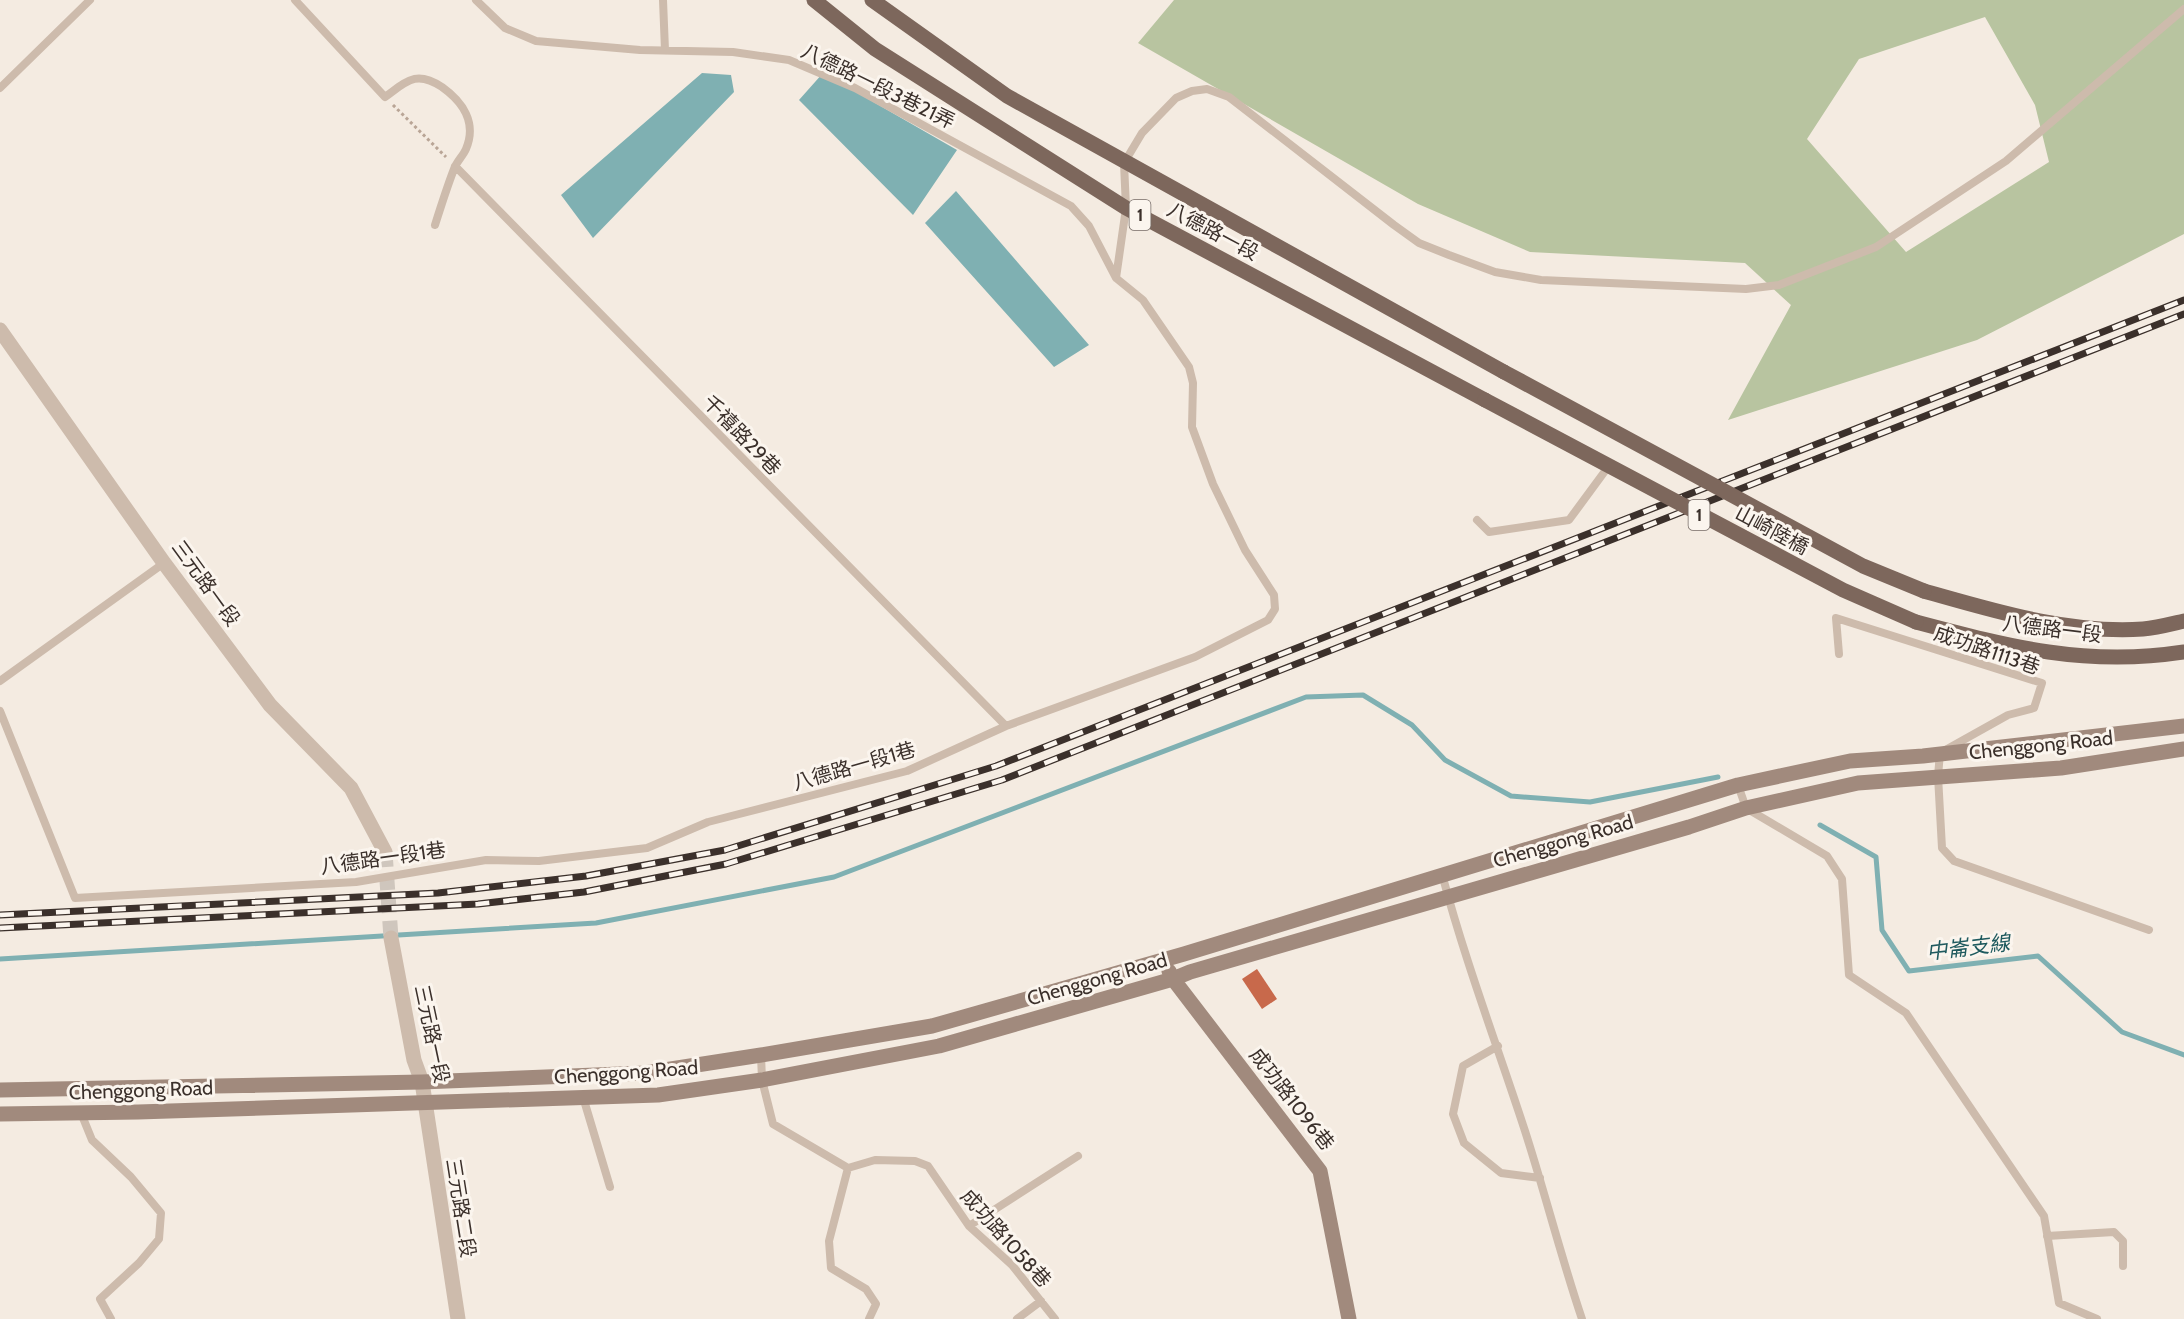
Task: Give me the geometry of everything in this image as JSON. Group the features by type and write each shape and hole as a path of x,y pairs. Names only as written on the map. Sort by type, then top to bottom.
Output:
{"main road":[{"name":"八德路一段","path":"814,0 875,49 1126,208 1485,400"},
{"name":"八德路一段","path":"872,0 1007,96 1504,372"},
{"name":"山崎陸橋","path":"1504,372 1863,566 1924,591"},
{"name":"山崎陸橋","path":"1485,400 1843,590 1916,622"},
{"name":"八德路一段","path":"1924,591 2017,618 2081,627 2143,629 2184,621"},
{"name":"八德路一段","path":"1916,622 2012,648 2086,657 2156,656 2184,652"}],"street":[{"name":"三元路一段","path":"0,330 165,563 270,705 351,788 385,852"},
{"name":"Chenggong Road","path":"0,1090 422,1082 645,1073 761,1055 932,1026 1164,959 1738,785 1850,761 2184,726"},
{"name":"Chenggong Road","path":"0,1114 658,1095 762,1080 939,1046 1689,827 1746,808 1858,783 2061,768 2184,749"},
{"name":"三元路一段","path":"391,938 414,1060 422,1082 424,1103"},
{"name":"成功路1096巷","path":"1164,959 1173,979 1320,1171 1349,1319"},
{"name":"三元路二段","path":"424,1103 458,1319"}],"lane":[{"path":"0,88 90,0"},
{"path":"294,0 385,97 407,81 418,78 430,79 453,96 468,115 471,136 455,166 435,225"},
{"name":"八德路一段3巷21弄","path":"476,0 505,28 536,41 733,52 789,60 855,88 1071,206 1089,226 1116,278"},
{"path":"663,0 665,50"},
{"path":"1116,278 1126,208 1124,163 1142,133 1176,98 1192,91 1207,89 1229,97 1419,243 1486,268 1541,280 1746,289 1779,285 1876,247 2006,162 2184,9"},
{"name":"千禧路29巷","path":"455,166 1006,726"},
{"name":"八德路一段1巷","path":"0,711 75,898 356,882 486,860 538,861 647,848 708,822 907,771 1006,726 1196,657 1268,620 1275,609 1274,595 1245,550 1213,484 1192,427 1193,383 1189,367 1143,300 1116,278"},
{"path":"1477,520 1489,532 1569,520 1608,467"},
{"path":"0,681 165,563"},
{"name":"成功路1113巷","path":"1839,654 1836,618 2042,683 2034,708 2008,715 1940,753"},
{"path":"1940,753 1938,776 1942,848 1954,861 2149,930"},
{"path":"1738,785 1746,808 1827,856 1842,879 1849,975 1906,1013 2044,1216 2059,1303 2097,1319"},
{"path":"1442,874 1473,983 1498,1046 1540,1178 1555,1240 1582,1319"},
{"path":"1498,1046 1464,1066 1453,1114 1464,1143 1501,1173 1540,1178"},
{"path":"761,1055 762,1080 773,1124 848,1168 829,1241 831,1268 866,1289 876,1304 869,1319"},
{"path":"583,1097 610,1187"},
{"path":"81,1113 92,1140 130,1177 161,1213 159,1239 139,1263 100,1299 111,1319"},
{"path":"969,1227 1078,1156"},
{"name":"成功路1058巷","path":"848,1168 875,1160 915,1161 928,1166 969,1227 1012,1265 1055,1319"},
{"path":"2047,1236 2114,1232 2123,1241 2123,1266"},
{"path":"1017,1319 1041,1301"}],"path":[{"path":"385,97 455,166"}],"green space":[{"path":"1174,0 2184,0 2184,234 1977,340 1728,420 1791,305 1745,263 1530,252 1418,204 1138,43","holes":["1985,17 2035,105 2049,162 1906,252 1807,139 1859,59"]}],"water":[{"path":"702,73 731,75 734,92 593,238 561,195"},
{"path":"823,73 957,150 913,215 799,100"},
{"path":"956,191 1089,345 1054,367 925,223"}],"building":[{"path":"1257,969 1277,999 1262,1009 1242,979"}],"waterway":[{"path":"0,959 596,923 834,877 1306,697 1363,695 1412,725 1445,760 1511,796 1590,802 1718,777"},
{"name":"中崙支線","path":"1820,825 1876,857 1882,930 1909,971 2038,956 2122,1032 2184,1055"}],"tunnel":[{"path":"385,852 391,938"}],"railway":[{"path":"0,915 438,893 586,876 725,850 996,766 2184,300"},
{"path":"0,928 478,904 584,892 726,864 1002,780 2184,314"}]}
